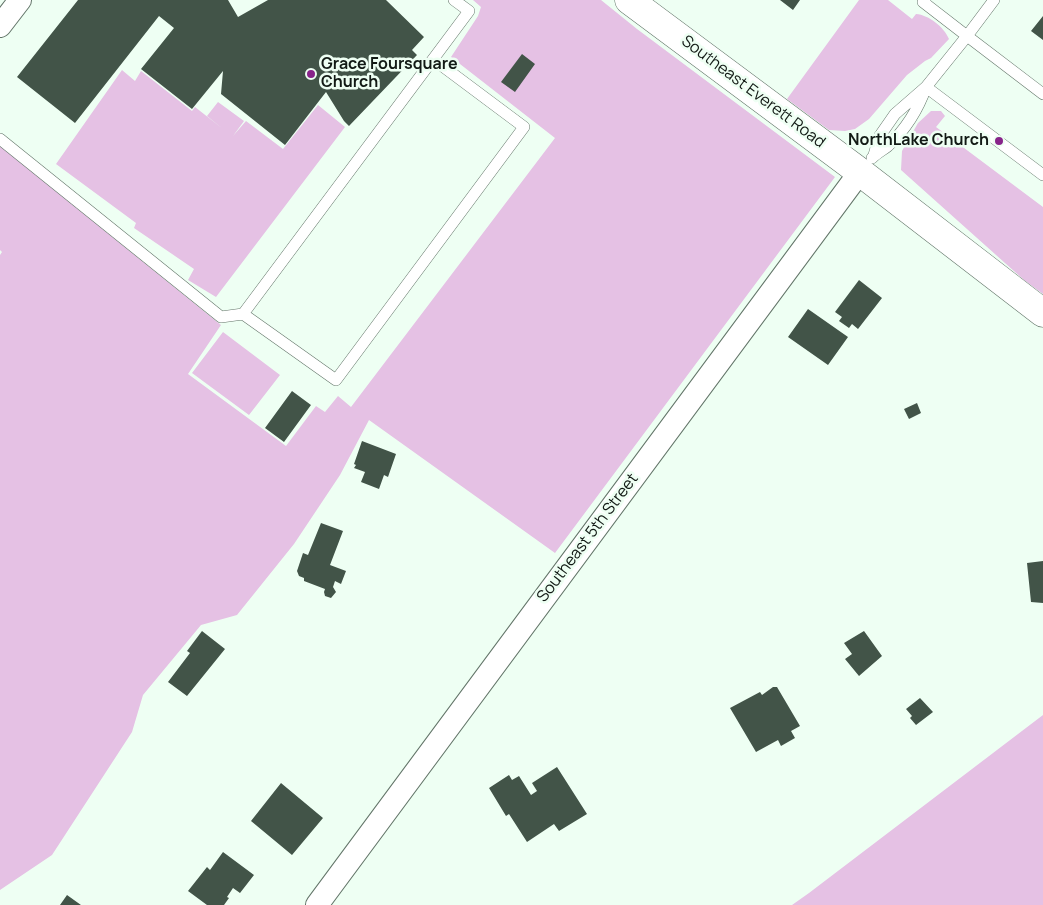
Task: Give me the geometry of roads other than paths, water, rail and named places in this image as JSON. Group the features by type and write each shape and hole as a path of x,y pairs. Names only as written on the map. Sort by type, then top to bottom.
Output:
{"main road":[{"name":"Southeast Everett Road","path":"629,0 867,164 1043,313"}],"street":[{"path":"0,26 20,0"},
{"name":"Southeast 5th Street","path":"318,905 867,164"}],"lane":[{"path":"243,314 469,11 454,0"},
{"path":"925,0 923,2 1043,94"},
{"path":"867,164 886,147 911,118 920,105 926,87 994,0"},
{"path":"0,140 221,317 243,314 336,380 524,128 433,59"},
{"path":"926,87 1043,175"}],"place":[{"name":"Grace Foursquare Church","path":"311,74"},
{"name":"NorthLake Church","path":"999,141"}]}
